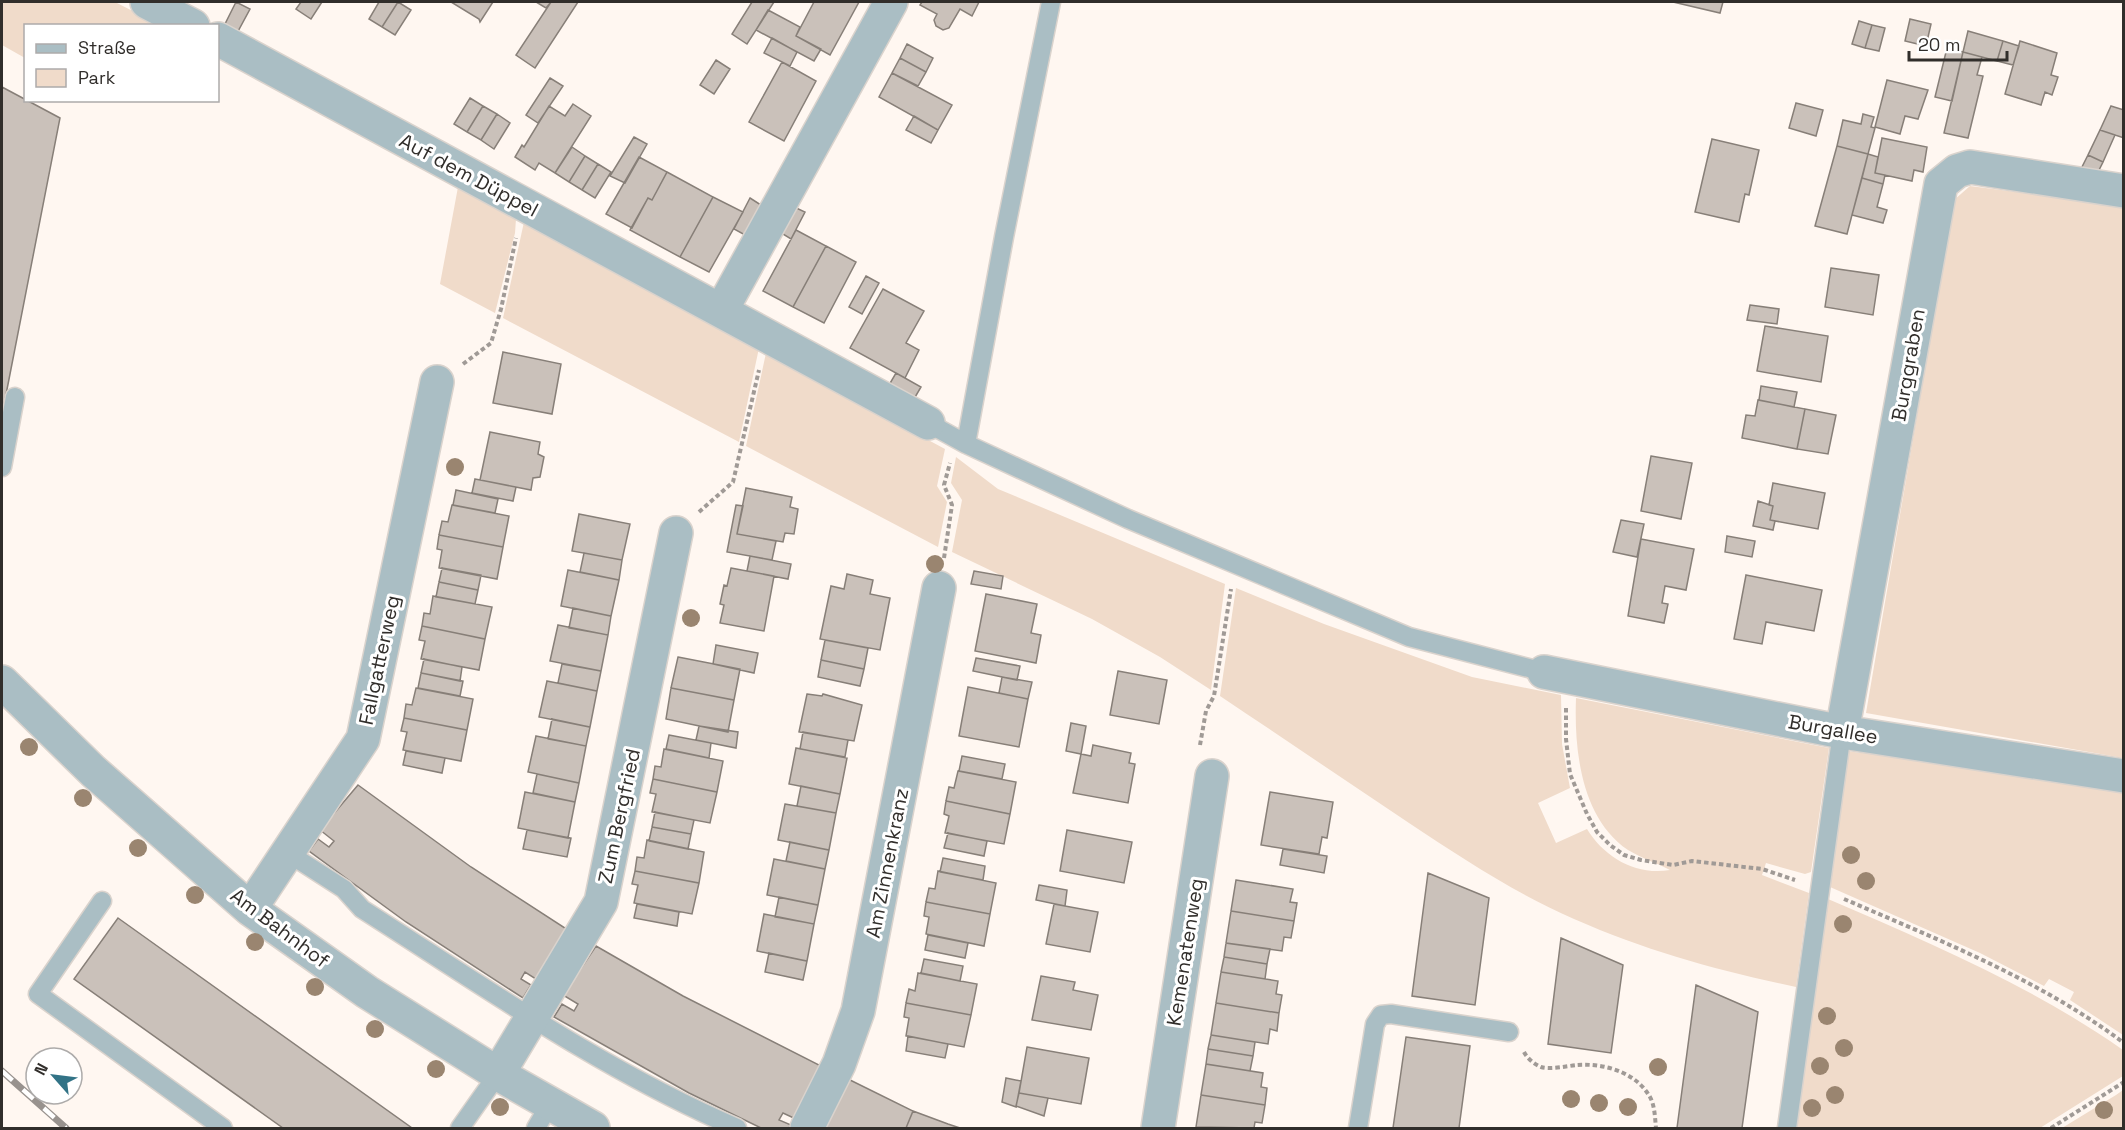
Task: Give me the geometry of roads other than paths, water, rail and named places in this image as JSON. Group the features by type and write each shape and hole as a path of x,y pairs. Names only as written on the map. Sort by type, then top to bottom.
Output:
{"street":[{"path":"147,2 189,24"},
{"path":"721,311 891,2"},
{"name":"Auf dem Düppel","path":"219,40 928,423"},
{"name":"Burggraben","path":"1842,732 1941,184 1957,171 1970,167 2124,191"},
{"name":"Fallgatterweg","path":"250,909 363,739 437,382"},
{"name":"Zum Bergfried","path":"498,1074 601,902 676,532"},
{"name":"Am Zinnenkranz","path":"807,1128 839,1064 858,1011 939,588"},
{"name":"Burgallee","path":"1556,675 1842,732 2124,776"},
{"name":"Am Bahnhof","path":"2,682 93,771 250,909 367,992 498,1074 543,1116 593,1128"},
{"name":"Kemenatenweg","path":"1158,1128 1212,776"}],"lane":[{"path":"961,441 1051,2"},
{"path":"2,467 15,397"},
{"path":"928,423 961,441 1128,519 1409,637 1556,675"},
{"path":"1786,1128 1842,732"},
{"path":"288,853 344,890 362,909 533,1018 643,1084 737,1128"},
{"path":"102,901 38,994 223,1128"},
{"path":"1358,1128 1375,1024 1381,1015 1391,1014 1509,1032"},
{"path":"460,1128 498,1074"}],"railway":[{"path":"2,1071 66,1128"}]}
